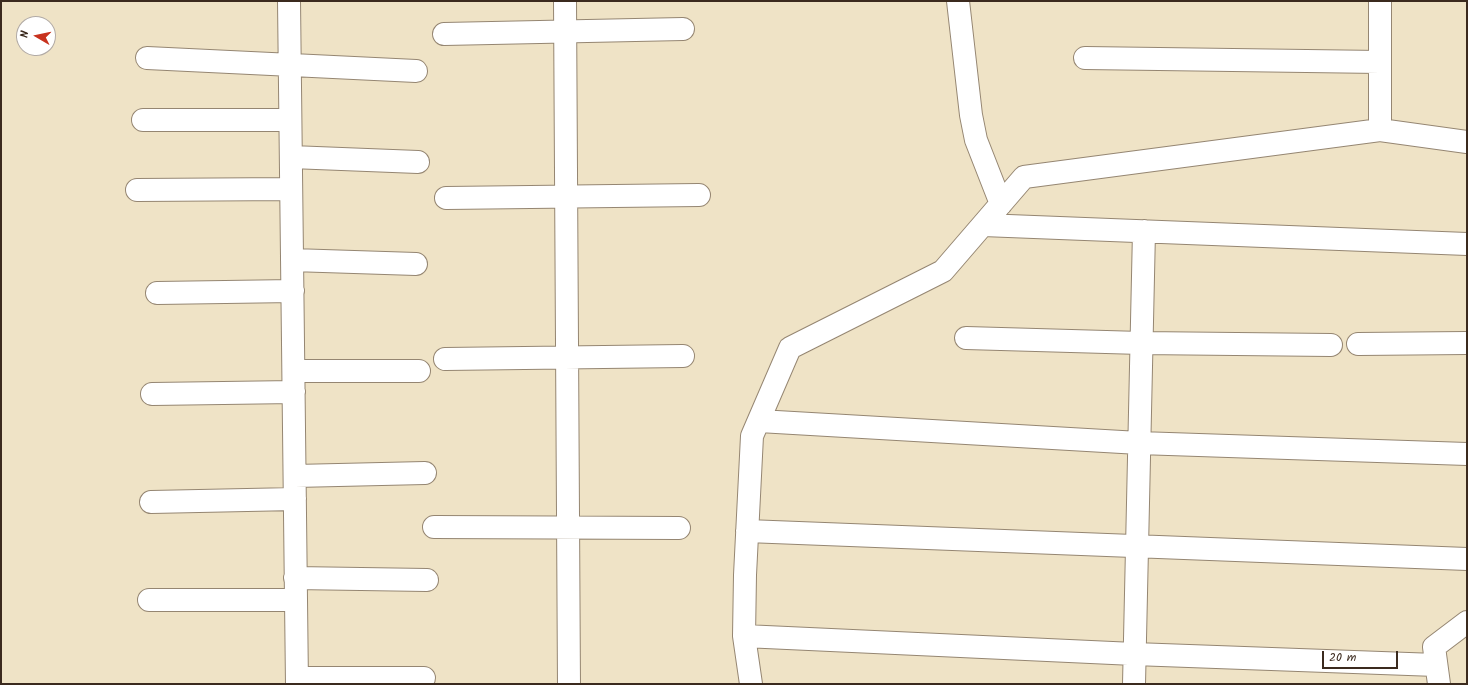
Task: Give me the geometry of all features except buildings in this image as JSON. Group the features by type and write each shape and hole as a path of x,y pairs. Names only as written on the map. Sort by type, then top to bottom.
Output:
{"street":[{"path":"289,1 297,681 424,678"},
{"path":"565,1 569,684"},
{"path":"958,1 971,115 975,134 1001,204"},
{"path":"1380,1 1380,130"},
{"path":"444,34 683,29"},
{"path":"147,58 416,71"},
{"path":"1085,58 1380,62"},
{"path":"143,120 290,120"},
{"path":"751,684 744,636 747,530 752,436 790,348 943,271 1024,177 1380,130 1467,142"},
{"path":"291,156 418,162"},
{"path":"136,190 291,189"},
{"path":"446,198 698,195"},
{"path":"983,225 1467,244"},
{"path":"1134,684 1144,231"},
{"path":"292,260 416,264"},
{"path":"157,294 293,290"},
{"path":"966,338 1141,343 1331,345"},
{"path":"1358,344 1467,343"},
{"path":"445,359 683,356"},
{"path":"152,394 419,371"},
{"path":"759,421 1139,442 1467,454"},
{"path":"295,476 424,473"},
{"path":"151,502 294,498"},
{"path":"434,527 679,528"},
{"path":"747,530 1467,559"},
{"path":"295,578 427,580"},
{"path":"149,600 295,600"},
{"path":"744,636 1134,654 1438,674 1434,647 1462,629"}]}
